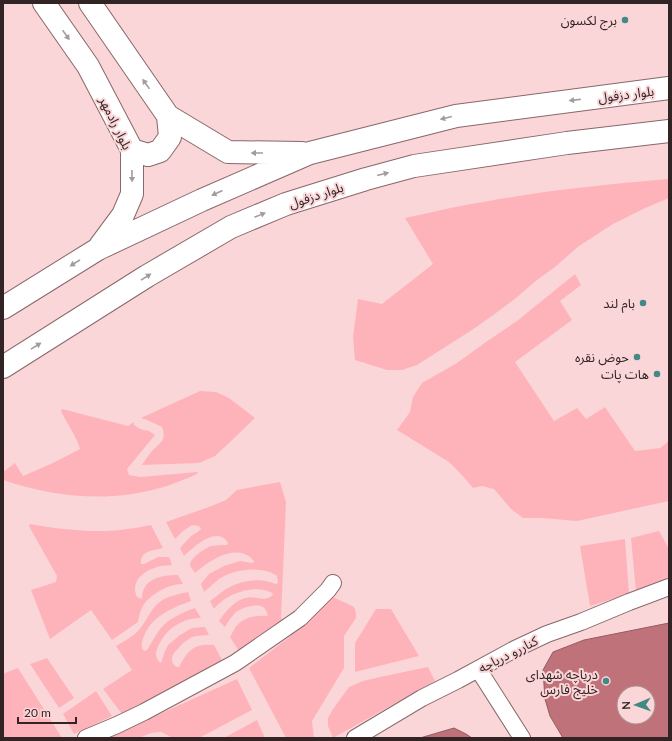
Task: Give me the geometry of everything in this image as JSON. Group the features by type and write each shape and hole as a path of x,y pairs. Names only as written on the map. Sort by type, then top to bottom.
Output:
{"street":[{"name":"بلوار رادمهر","path":"44,3 88,66 132,150 132,194 123,215 98,249"},
{"path":"90,3 168,116 228,152 310,153"},
{"name":"بلوار دزفول","path":"3,308 98,249 202,200 310,153 456,116 669,88"},
{"path":"132,150 148,155 160,151 170,137 168,116"},
{"name":"بلوار دزفول","path":"3,367 147,276 231,226 286,204 414,166 567,143 669,132"},
{"path":"86,738 144,712 235,663 300,618 334,582"},
{"name":"کناررو دریاچه","path":"355,738 422,698 458,680 514,648 669,587"},
{"path":"478,669 522,738"}],"shaded area":[{"path":"669,179 669,198 613,224 579,246 555,267 496,313 417,365 402,370 387,370 355,360 353,337 358,299 382,304 433,264 405,218 468,204 534,194 602,185"},
{"path":"575,274 581,285 560,301 572,320 515,362 554,421 577,408 586,419 605,407 635,451 660,448 669,441 669,501 577,521 523,518 511,509 494,489 482,486 473,488 449,462 397,430 410,412 413,397 422,383 457,363 517,321"},
{"path":"200,391 216,392 229,398 255,418 215,456 199,463 142,465 151,452 162,441 164,435 162,427 141,418"},
{"path":"62,409 128,426 134,422 134,425 140,429 149,431 155,435 127,469 129,475 140,477 198,472 197,474 174,484 160,488 140,493 100,497 42,491 3,480 3,472 15,463 23,476 80,449 61,411"},
{"path":"280,482 286,502 281,618 283,621 240,653 230,637 234,629 241,621 245,619 254,616 268,616 266,610 260,606 241,609 235,613 225,627 219,621 230,607 241,599 253,597 263,599 273,595 272,593 257,589 241,592 225,599 214,609 210,601 226,589 238,583 257,580 276,584 278,583 277,576 264,570 256,569 240,571 219,579 204,592 201,584 209,574 224,566 240,561 253,563 254,561 247,555 232,553 215,559 195,573 190,565 195,556 211,546 227,545 228,543 223,538 218,536 212,537 199,543 184,556 180,548 191,536 201,529 199,526 192,525 175,539 166,522 226,500 237,490"},
{"path":"30,524 87,531 124,530 151,525 163,548 145,554 141,559 141,564 158,557 169,557 172,565 159,566 143,574 139,578 135,587 137,597 142,599 142,594 146,585 154,579 178,575 183,584 172,585 160,590 146,602 142,608 138,622 112,640 91,610 50,639 31,590 56,582 57,576 30,528"},
{"path":"659,531 669,549 669,579 636,592 631,538"},
{"path":"625,539 629,594 590,606 580,546"},
{"path":"188,592 191,601 170,610 152,623 144,636 142,647 144,651 147,650 158,632 167,622 195,608 201,618 184,621 177,624 170,630 161,641 157,649 157,659 161,663 168,645 180,635 192,628 205,627 209,635 192,637 183,643 172,657 174,665 179,667 185,656 192,649 201,645 214,645 224,664 122,714 103,689 132,670 116,646 137,632 152,610 161,601 170,596"},
{"path":"331,596 354,607 356,613 356,618 344,636 344,668 312,721 314,738 286,738 249,668 288,638"},
{"path":"376,609 391,609 419,656 355,672 355,643"},
{"name":"دریاچه شهدای خلیج فارس","path":"669,623 669,738 563,738 550,716 545,699 543,670 553,652 584,640"},
{"path":"47,658 74,698 59,708 30,664"},
{"path":"428,667 435,681 333,738 328,726 328,718 349,687 363,681"},
{"path":"18,668 62,738 3,738 3,675"},
{"path":"237,679 252,710 199,738 172,738 161,732 151,733 139,738 107,738"},
{"path":"96,691 112,716 74,734 63,714"},
{"path":"257,720 265,738 224,738"},
{"path":"454,728 472,738 420,738"}],"place":[{"name":"برج لکسون","path":"625,20"},
{"name":"بام لند","path":"643,303"},
{"name":"حوض نقره","path":"637,357"},
{"name":"هات پات","path":"657,374"},
{"name":"دریاچه شهدای خلیج فارس","path":"606,681"}]}
